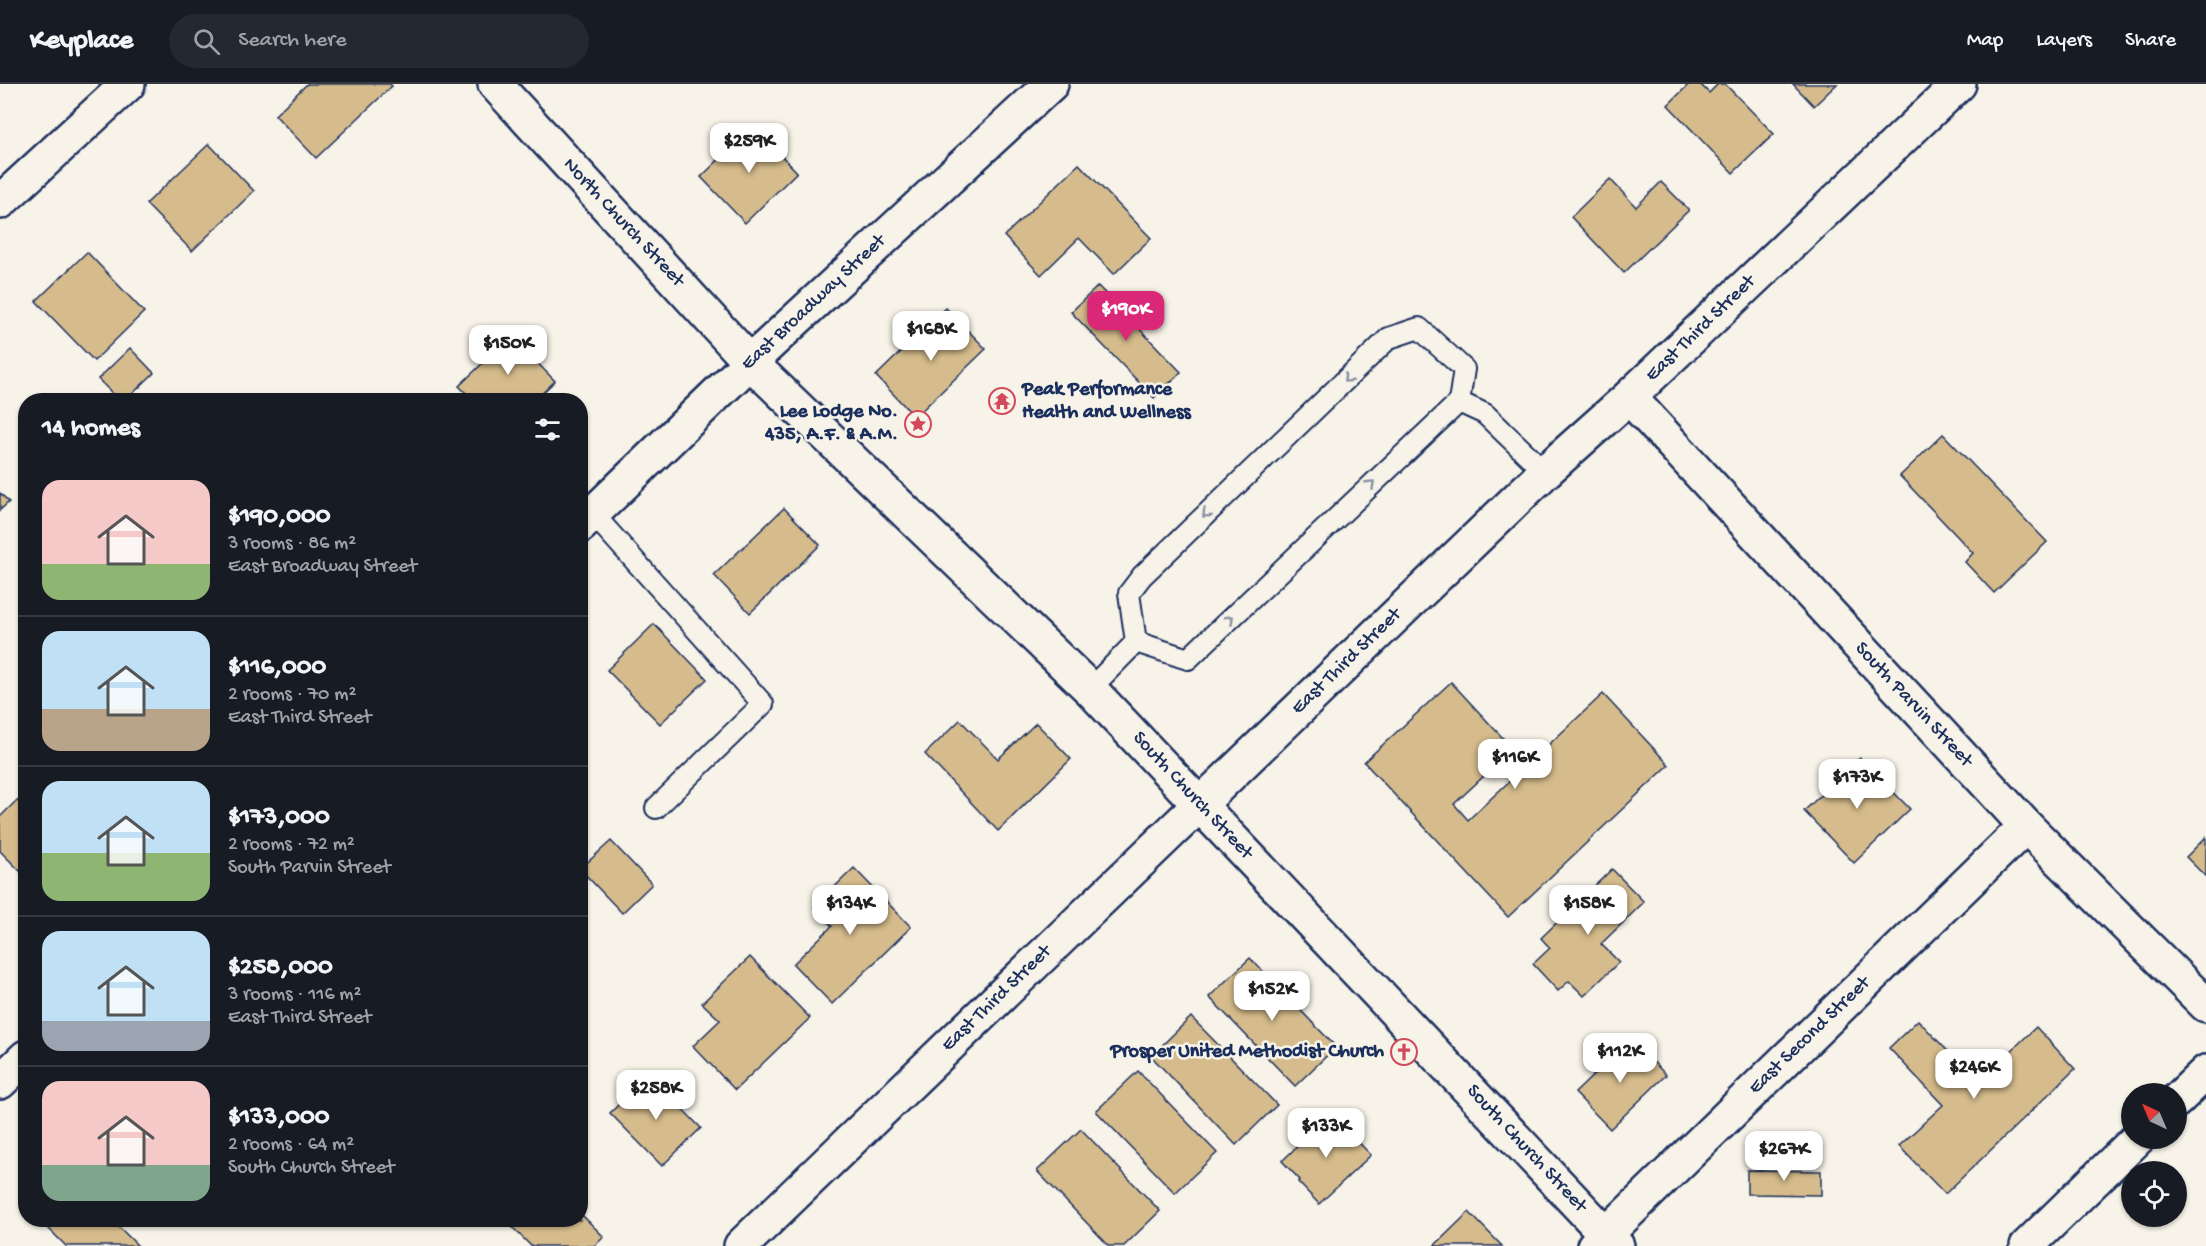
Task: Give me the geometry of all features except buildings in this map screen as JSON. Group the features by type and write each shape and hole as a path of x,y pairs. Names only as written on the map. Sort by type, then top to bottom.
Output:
{"street":[{"path":"0,202 128,84"},
{"name":"North Church Street","path":"495,84 750,362"},
{"name":"East Broadway Street","path":"588,519 750,362 1051,84"},
{"name":"East Third Street","path":"741,1246 1545,472 1629,397 1959,84"},
{"name":"South Church Street","path":"750,362 1090,688 1606,1242"},
{"name":"South Parvin Street","path":"1629,397 2026,826 2206,1005"},
{"name":"East Second Street","path":"1606,1242 2026,826"},
{"path":"0,1082 18,1065"},
{"path":"2187,1090 2206,1072"},
{"path":"2027,1246 2127,1149"}],"lane":[{"path":"1419,328 1464,369 1459,402 1188,659 1136,642 1129,593 1142,576 1389,338 1419,328"},
{"path":"1459,402 1485,414 1545,472"},
{"path":"588,521 763,704 656,808"},
{"path":"1090,688 1136,642"}],"place":[{"name":"Peak Performance Health and Wellness","path":"1002,401"},
{"name":"Lee Lodge No. 435, A.F. & A.M.","path":"918,424"},
{"name":"Prosper United Methodist Church","path":"1404,1052"}]}
